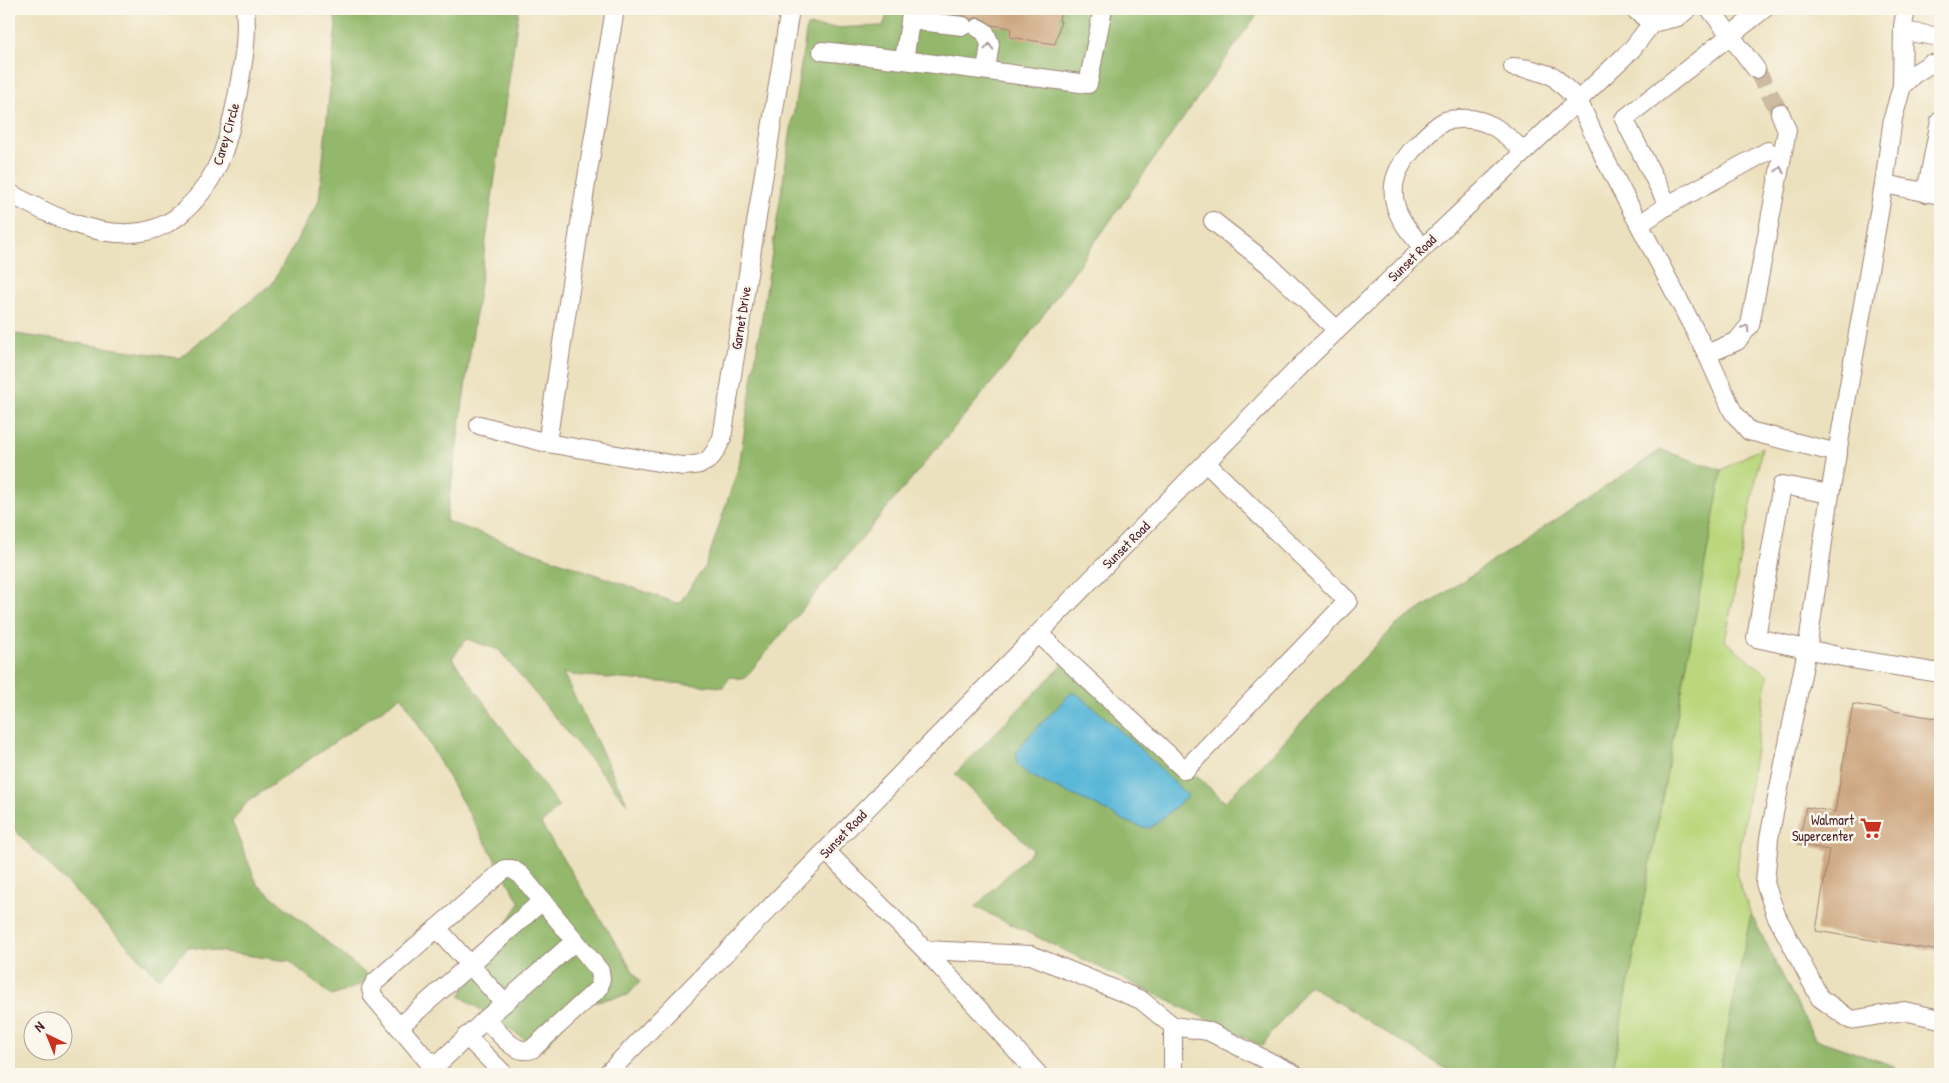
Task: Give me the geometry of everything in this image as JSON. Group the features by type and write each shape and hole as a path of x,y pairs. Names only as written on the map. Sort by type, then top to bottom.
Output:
{"street":[{"name":"Carey Circle","path":"9,193 63,219 102,230 122,233 142,232 177,217 204,190 215,174 222,156 232,122 242,70 246,38 246,9"},
{"path":"547,443 614,9"},
{"name":"Garnet Drive","path":"479,425 547,443 682,466 704,464 712,458 722,438 790,9"},
{"path":"822,51 1088,84 1103,9"},
{"path":"1634,9 1654,16 1678,17 1688,9"},
{"path":"1710,9 1756,69"},
{"path":"1668,205 1624,119 1764,9"},
{"path":"1906,9 1903,31 1902,86 1893,118 1884,184 1830,494 1806,650 1769,838 1765,883 1776,915 1820,998 1851,1020 1904,1011 1940,1019"},
{"path":"904,60 911,15 970,27 985,32 990,44 986,70"},
{"name":"Sunset Road","path":"607,1074 1337,330 1632,49 1654,16"},
{"path":"1903,31 1940,37"},
{"path":"1902,86 1914,74 1930,64 1940,66"},
{"path":"1513,68 1530,69 1553,76 1578,100 1605,158 1707,354 1733,412 1749,431 1838,453"},
{"path":"1707,354 1737,341 1750,325 1787,130 1780,114"},
{"path":"1423,248 1406,226 1395,203 1394,183 1400,165 1426,134 1445,121 1466,118 1491,123 1505,133 1524,152"},
{"path":"1884,184 1933,194 1940,121"},
{"path":"1640,224 1668,205 1768,151"},
{"path":"1213,221 1268,264 1337,330"},
{"path":"1038,634 1185,770 1348,601 1206,464"},
{"path":"1830,494 1782,485 1756,638 1806,650 1940,673"},
{"path":"826,851 925,950 1038,1074"},
{"path":"486,1019 517,1050 526,1052 532,1049 599,988 601,978 600,972 575,941 521,875 512,869 505,868 375,982 371,989 373,996 428,1060 441,1061 466,1036 575,941"},
{"path":"399,1027 542,901"},
{"path":"437,928 504,1003"},
{"path":"925,950 1031,955 1141,1000 1173,1026 1208,1031 1294,1074"},
{"path":"1173,1026 1173,1074"},
{"path":"466,1036 504,1074"}],"green space":[{"path":"334,9 519,9 446,521 679,604 706,565 739,466 807,26 828,28 883,26 889,9 1261,9 1014,356 744,679 730,677 723,687 563,673 628,805 499,650 467,639 452,658 559,807 541,824 640,982 628,995 580,1004 542,1051 460,996 520,903 402,696 247,802 232,822 257,884 373,980 332,996 288,960 188,947 159,978 9,824 9,330 16,334 179,358 272,284 319,201 336,25"},
{"path":"1762,447 1725,641 1768,675 1736,874 1751,914 1719,1074 1612,1074 1722,470"},
{"path":"1661,450 1722,470 1612,1074 1451,1074 1451,1072 1309,985 1262,1046 975,907 1033,850 955,774 1069,658 1225,802 1395,626"},
{"path":"1751,914 1815,1039 1894,1066 1894,1074 1719,1074"}],"water":[{"path":"1071,693 1081,697 1131,740 1188,796 1152,827 1138,826 1123,820 1042,781 1023,770 1017,764 1017,751"}],"building":[{"path":"943,9 1061,9 1059,21 1061,21 1055,44 1010,37 1011,28 992,25 978,17 971,20 964,15 942,13"},
{"name":"Walmart Supercenter","path":"1853,704 1940,719 1940,951 1816,931 1829,850 1799,844 1806,807 1835,812"}],"tunnel":[{"path":"1756,69 1780,113"}],"place":[{"name":"Walmart Supercenter","path":"1871,828"}]}
